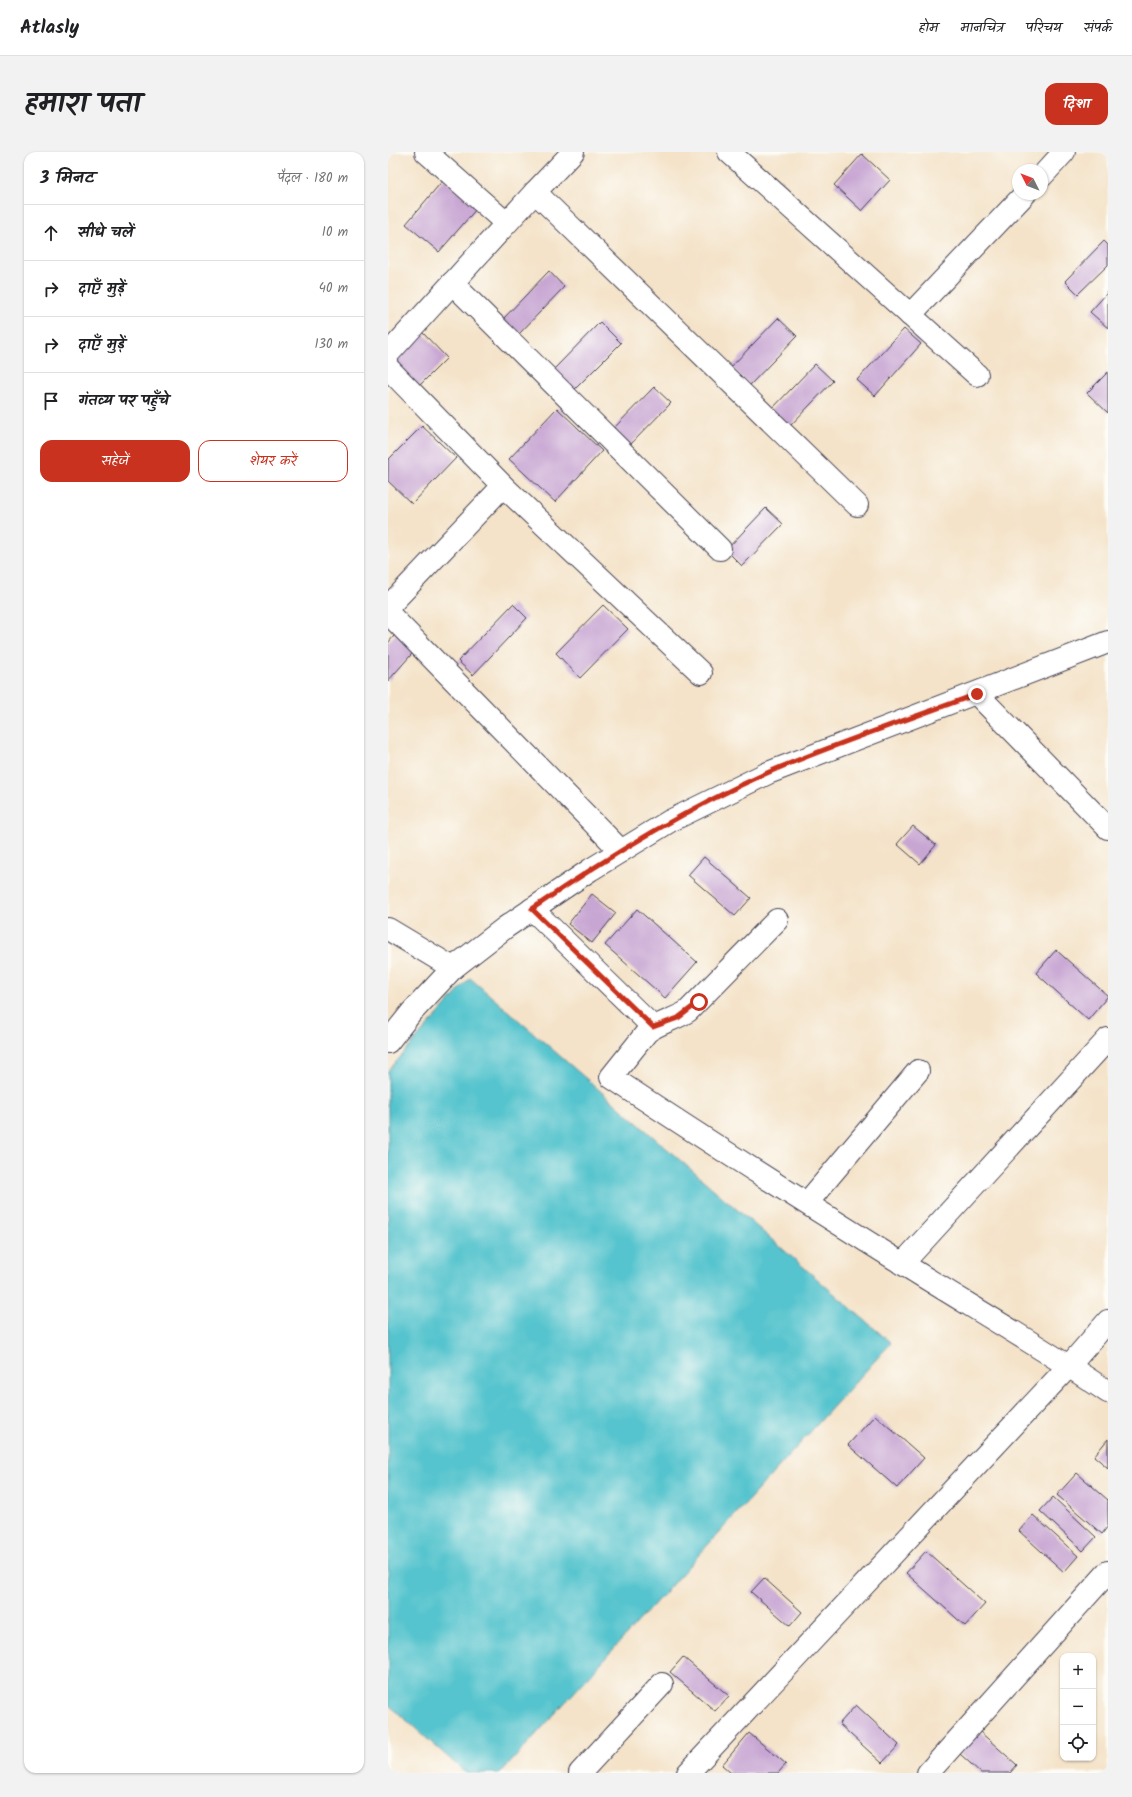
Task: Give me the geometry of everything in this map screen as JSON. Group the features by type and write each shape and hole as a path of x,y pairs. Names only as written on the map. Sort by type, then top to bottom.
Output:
{"street":[{"path":"391,344 452,283 573,152"},
{"path":"728,152 978,375"},
{"path":"1048,169 1064,152"},
{"path":"429,153 506,223"},
{"path":"535,192 857,505"},
{"path":"910,315 1019,200"},
{"path":"452,283 720,548"},
{"path":"388,368 503,486 701,673"},
{"path":"388,607 503,486"},
{"path":"388,613 621,851"},
{"path":"388,1042 411,1013 453,968 532,909 590,870 670,821 768,773 977,694 1108,642"},
{"path":"977,694 1108,828"},
{"path":"532,909 653,1027"},
{"path":"777,920 688,1011 671,1021 653,1027 647,1032 611,1076 902,1264 1069,1366 1108,1392"},
{"path":"388,929 453,968"},
{"path":"902,1264 1108,1039"},
{"path":"807,1203 918,1071"},
{"path":"688,1773 1069,1366 1108,1321"},
{"path":"928,1773 1108,1572"},
{"path":"580,1773 662,1684"}],"water":[{"path":"470,978 891,1343 501,1773 466,1773 388,1704 388,1071"}],"building":[{"path":"862,154 890,180 862,211 834,185"},
{"path":"444,179 477,208 439,252 406,224"},
{"path":"1104,241 1108,245 1108,265 1078,294 1065,281"},
{"path":"549,271 564,287 518,335 502,320"},
{"path":"1108,292 1108,328 1090,312"},
{"path":"778,318 797,336 750,385 731,367"},
{"path":"600,322 621,343 574,390 554,369"},
{"path":"904,329 921,344 875,396 857,380"},
{"path":"422,332 447,358 416,389 390,362"},
{"path":"815,364 833,381 788,428 770,411"},
{"path":"1108,372 1108,413 1087,393"},
{"path":"654,387 671,403 628,447 611,431"},
{"path":"557,408 602,451 555,502 509,459"},
{"path":"422,426 456,458 412,504 388,481 388,460"},
{"path":"766,508 783,524 742,566 726,550"},
{"path":"513,604 527,618 473,675 458,661"},
{"path":"603,605 628,629 580,678 556,653"},
{"path":"399,630 418,647 388,681 388,643"},
{"path":"913,826 936,845 920,864 897,844"},
{"path":"704,857 751,898 735,916 688,875"},
{"path":"592,894 616,913 592,943 568,924"},
{"path":"637,909 697,962 665,998 605,945"},
{"path":"1056,950 1108,996 1088,1020 1036,973"},
{"path":"875,1415 924,1458 897,1488 848,1445"},
{"path":"1108,1439 1108,1468 1094,1456"},
{"path":"1077,1473 1108,1500 1108,1526 1102,1534 1057,1495"},
{"path":"1053,1497 1096,1537 1083,1551 1040,1511"},
{"path":"1033,1515 1078,1556 1064,1572 1019,1531"},
{"path":"926,1551 985,1604 965,1626 906,1573"},
{"path":"764,1578 802,1612 790,1626 751,1592"},
{"path":"683,1657 729,1696 715,1711 670,1672"},
{"path":"856,1705 899,1745 882,1763 839,1724"},
{"path":"979,1731 1017,1765 1010,1773 981,1773 960,1754"},
{"path":"749,1733 786,1764 778,1773 731,1773 722,1765"}],"route":[{"path":"699,1002 678,1018 653,1027 532,909 590,870 670,821 768,773 849,741 977,694"}]}
